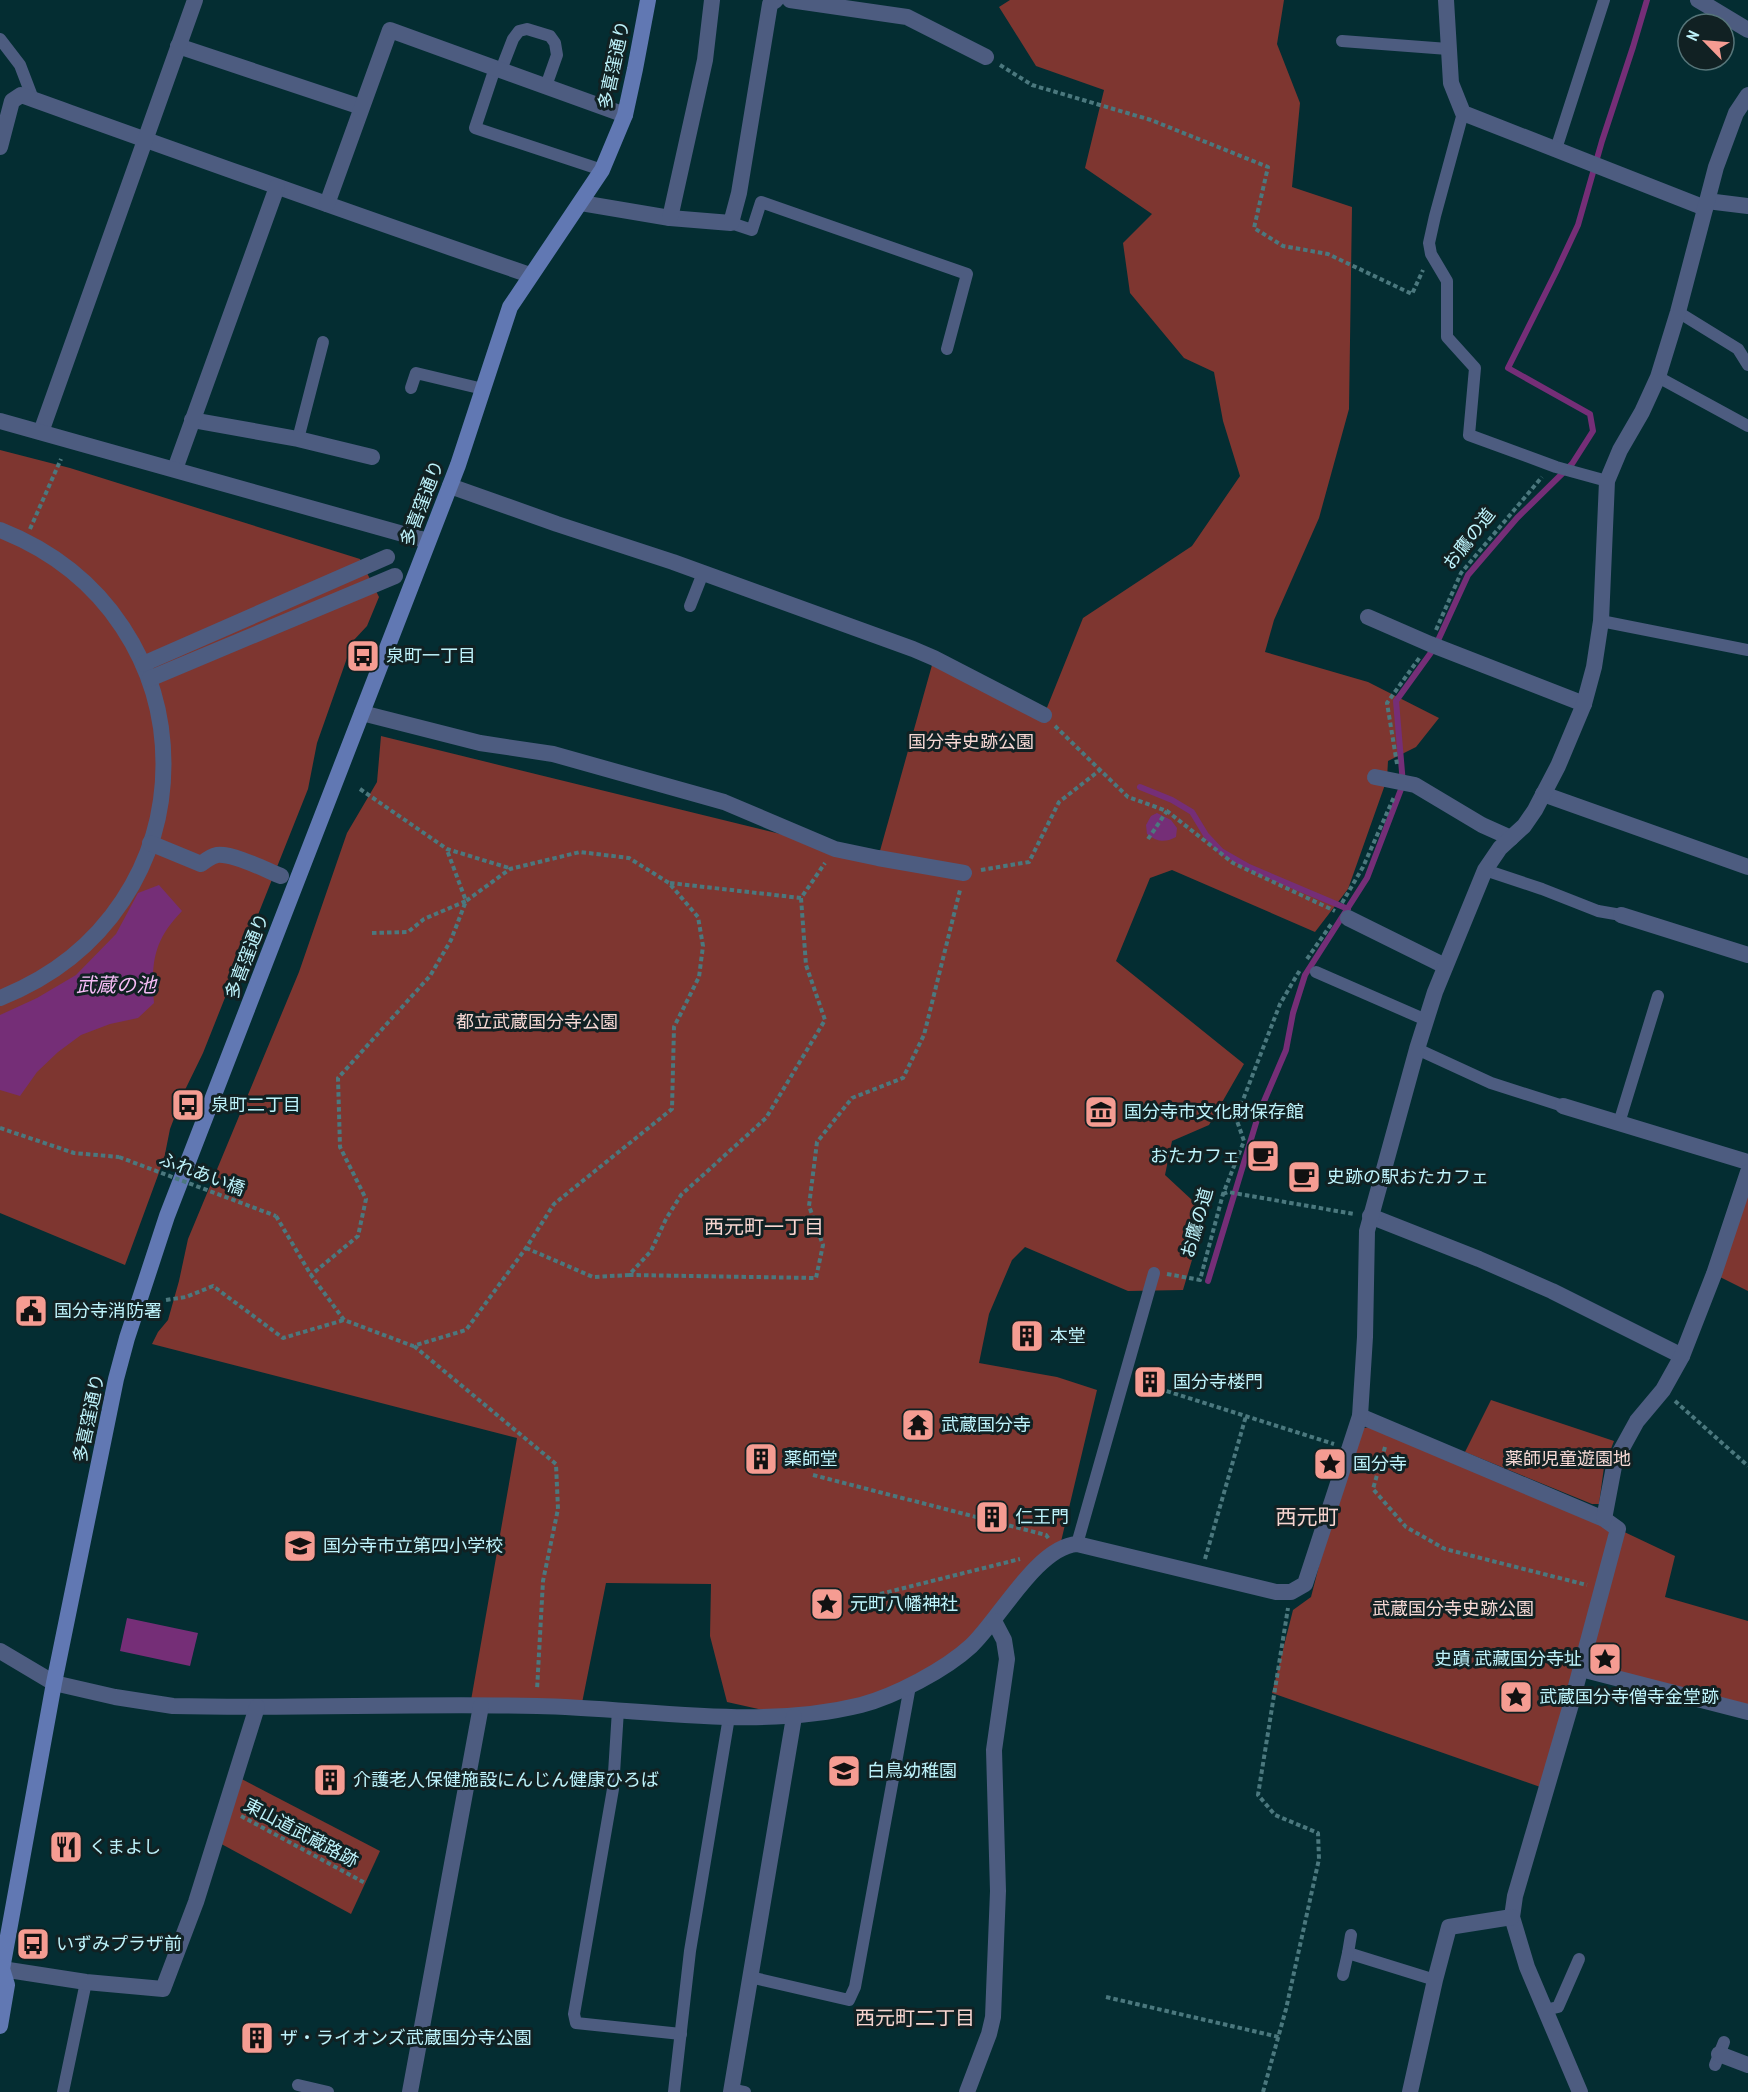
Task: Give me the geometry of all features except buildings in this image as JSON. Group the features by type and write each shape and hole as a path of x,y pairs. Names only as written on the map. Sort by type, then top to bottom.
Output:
{"main road":[{"name":"多喜窪通り","path":"0,2026 7,1985 1,1970 54,1683 116,1379 133,1319 167,1216 450,486 510,307 602,170 625,115 648,0"}],"street":[{"path":"41,432 195,0"},
{"path":"670,218 705,60 712,0"},
{"path":"581,203 670,218 731,223 739,193 770,4 776,0"},
{"path":"790,0 907,17 986,57"},
{"path":"1446,0 1451,83 1463,113 1596,166 1706,204 1748,206"},
{"path":"1698,0 1748,30"},
{"path":"327,204 390,30 625,115"},
{"path":"178,46 361,107"},
{"path":"0,144 12,101 21,95 530,275"},
{"path":"0,1652 54,1683 115,1697 173,1706 536,1706 794,1717 862,1704 910,1686 954,1660 971,1646 994,1621 1010,1596 1032,1572 1059,1550 1069,1545 1077,1544 1258,1589 1291,1592 1305,1584 1360,1416 1365,1337 1366,1231 1417,1049 1445,966 1485,870 1500,848 1524,826 1544,795 1584,704 1594,667 1600,621 1607,481 1620,450 1642,412 1658,377 1678,312 1716,167 1736,113 1748,95"},
{"path":"175,469 277,187"},
{"path":"192,420 372,457"},
{"path":"0,421 428,541"},
{"path":"450,486 703,573 934,658 1044,715"},
{"path":"0,530 25,540 60,561 90,586 116,616 146,671 161,723 164,771 158,819 144,861 124,900 97,935 64,964 26,987 0,998"},
{"path":"146,671 387,557"},
{"path":"146,671 395,576"},
{"path":"1368,617 1435,646 1584,704"},
{"path":"362,713 480,743 553,754 712,799 835,849 964,873"},
{"path":"1375,777 1408,783 1482,825 1511,838"},
{"path":"1544,795 1748,867"},
{"path":"150,843 201,864 218,854 235,858 281,876"},
{"path":"1621,915 1748,955"},
{"path":"1340,917 1445,966"},
{"path":"1563,1106 1748,1162"},
{"path":"1604,1519 1615,1461 1637,1421 1663,1390 1682,1356 1714,1274 1748,1172"},
{"path":"1370,1216 1552,1291 1682,1356"},
{"path":"1360,1416 1604,1519 1618,1529 1581,1669 1523,1867 1512,1917 1527,1966 1580,2092"},
{"path":"967,2092 993,2018 998,1892 994,1750 1007,1659 1004,1640 994,1621"},
{"path":"1581,1669 1748,1712"},
{"path":"410,2092 481,1706"},
{"path":"1,1970 86,1982 163,1989 196,1902 257,1707"},
{"path":"736,2091 750,1977 794,1717"},
{"path":"1410,2092 1449,1927 1455,1924 1512,1917"},
{"path":"1719,2054 1748,2065"}],"lane":[{"path":"1556,149 1604,0"},
{"path":"546,86 557,55 555,43 550,36 526,29 519,32 513,39 498,69 476,128 602,170"},
{"path":"0,39 20,65 33,99"},
{"path":"1342,41 1448,49"},
{"path":"1463,113 1429,243 1431,254 1447,281 1447,337 1475,368 1469,435 1554,466 1607,481"},
{"path":"731,223 752,230 761,202 967,274 947,349"},
{"path":"1678,312 1738,349 1748,365"},
{"path":"298,440 323,342"},
{"path":"411,388 416,373 483,389"},
{"path":"1658,377 1748,426"},
{"path":"690,606 703,573"},
{"path":"1600,621 1748,650"},
{"path":"1485,870 1598,911 1621,915"},
{"path":"1316,972 1426,1020"},
{"path":"1619,1123 1658,996"},
{"path":"1417,1049 1491,1083 1563,1106"},
{"path":"1077,1544 1155,1272"},
{"path":"750,1977 849,2000 855,1987 910,1686"},
{"path":"618,1710 613,1789 574,2014 576,2023 681,2034"},
{"path":"674,2092 690,1951 729,1716"},
{"path":"1342,1975 1351,1935"},
{"path":"1347,1953 1435,1980"},
{"path":"1545,2010 1558,2007 1579,1959"},
{"path":"63,2092 86,1982"},
{"path":"298,2085 328,2092"}],"path":[{"path":"986,57 1032,85 1151,120 1268,167 1254,228 1283,246 1328,254 1412,294 1431,254"},
{"path":"25,540 61,459"},
{"name":"お鷹の道","path":"1435,646 1461,573 1554,466"},
{"path":"1044,715 1128,797 1167,811 1233,863 1338,913 1340,917"},
{"path":"526,1248 593,1277 629,1275 816,1278 823,1245 809,1206 817,1142 852,1098 903,1078 924,1035 964,873 1029,862 1059,802 1100,770"},
{"path":"360,789 447,849 510,868"},
{"path":"1148,839 1167,811"},
{"path":"447,849 466,901 451,940 430,976 338,1078 340,1147 366,1199 358,1236 311,1275 344,1320 413,1346 556,1464 558,1509 543,1581 536,1706"},
{"path":"629,1275 651,1251 666,1219 681,1195 766,1118 825,1020 806,965 801,898 835,849"},
{"path":"372,933 408,932 424,918 466,901 510,868 580,852 629,858 669,883 698,917 703,946 699,977 674,1027 672,1109 554,1204 526,1248 466,1330 413,1346"},
{"path":"669,883 801,898"},
{"name":"お鷹の道","path":"1155,1272 1200,1280 1244,1141 1236,1118 1263,1045 1280,1005 1302,966 1340,917"},
{"name":"ふれあい橋","path":"0,1128 74,1153 119,1157 276,1216 311,1275"},
{"path":"1226,1193 1370,1216"},
{"path":"166,1300 186,1297 213,1286 283,1338 344,1320"},
{"path":"1125,1378 1349,1449"},
{"path":"1663,1390 1748,1466"},
{"path":"1201,1575 1246,1416"},
{"path":"1378,1444 1386,1447 1373,1489 1406,1527 1445,1549 1602,1589"},
{"path":"813,1475 1046,1535 1059,1550"},
{"path":"880,1594 1026,1558"},
{"path":"1263,2092 1279,2037 1319,1859 1318,1833 1275,1815 1258,1796 1291,1592"},
{"name":"東山道武蔵路跡","path":"224,1807 365,1883"},
{"path":"1106,1997 1279,2037"}],"green space":[{"path":"1010,0 1284,0 1277,44 1300,103 1292,187 1352,207 1349,409 1319,518 1274,620 1265,652 1368,682 1439,718 1416,747 1388,761 1387,779 1348,889 1315,932 1172,870 1150,878 1116,961 1244,1064 1209,1125 1172,1141 1165,1175 1206,1213 1183,1290 1128,1291 1025,1247 1012,1260 989,1314 979,1363 1057,1377 1097,1390 1059,1550 994,1621 910,1686 794,1717 727,1702 710,1636 711,1584 606,1583 581,1708 470,1706 517,1438 152,1344 168,1320 188,1239 299,972 347,833 377,782 381,736 878,858 934,658 1044,715 1083,618 1192,546 1240,476 1223,421 1214,372 1184,358 1130,293 1123,243 1152,214 1085,168 1104,90 1036,66 999,7"},
{"path":"0,450 70,468 360,559 379,597 367,626 353,641 317,743 308,789 203,1053 184,1092 170,1129 164,1159 125,1265 0,1213"},
{"path":"1748,1172 1748,1291 1714,1274"},
{"name":"薬師児童遊園地","path":"1491,1400 1614,1441 1604,1467 1599,1504 1592,1504 1465,1452"},
{"name":"武蔵国分寺史跡公園","path":"1371,1427 1618,1529 1675,1556 1665,1597 1748,1621 1748,1712 1581,1669 1546,1789 1272,1693 1293,1610 1311,1597 1349,1449 1364,1428"},
{"path":"234,1775 380,1851 351,1914 214,1840"}],"water":[{"path":"1157,813 1171,820 1177,828 1176,837 1161,841 1147,834 1146,825 1151,816"},
{"name":"武蔵の池","path":"159,885 182,911 165,932 156,953 153,976 154,1003 138,1018 110,1024 81,1035 37,1072 20,1096 0,1090 0,1015 37,998 76,975 116,934 138,893"},
{"path":"127,1618 198,1633 190,1666 120,1651"}],"waterway":[{"path":"1208,1281 1259,1113 1286,1050 1293,1013 1305,975 1367,878 1403,784 1396,701 1435,647 1468,575 1517,518 1572,464 1593,431 1590,414 1508,368 1578,225 1647,0"},
{"path":"1140,787 1172,800 1192,812 1206,835 1221,851 1249,867 1348,909"}],"place":[{"name":"泉町一丁目","path":"363,656"},
{"name":"泉町二丁目","path":"188,1105"},
{"name":"国分寺市文化財保存館","path":"1101,1112"},
{"name":"おたカフェ","path":"1263,1156"},
{"name":"史跡の駅おたカフェ","path":"1304,1177"},
{"name":"国分寺消防署","path":"31,1311"},
{"name":"本堂","path":"1027,1336"},
{"name":"国分寺楼門","path":"1150,1382"},
{"name":"武蔵国分寺","path":"918,1425"},
{"name":"薬師堂","path":"761,1459"},
{"name":"国分寺","path":"1330,1464"},
{"name":"仁王門","path":"992,1517"},
{"name":"国分寺市立第四小学校","path":"300,1546"},
{"name":"元町八幡神社","path":"827,1604"},
{"name":"史蹟 武藏国分寺址","path":"1605,1659"},
{"name":"武蔵国分寺僧寺金堂跡","path":"1516,1697"},
{"name":"白鳥幼稚園","path":"844,1771"},
{"name":"介護老人保健施設にんじん健康ひろば","path":"330,1780"},
{"name":"くまよし","path":"66,1847"},
{"name":"いずみプラザ前","path":"33,1944"},
{"name":"ザ・ライオンズ武蔵国分寺公園","path":"257,2038"}],"district":[{"name":"西元町一丁目","path":"764,1227"},
{"name":"西元町","path":"1307,1517"},
{"name":"西元町二丁目","path":"915,2018"}],"park label":[{"name":"国分寺史跡公園","path":"971,742"},
{"name":"都立武蔵国分寺公園","path":"537,1022"}]}
